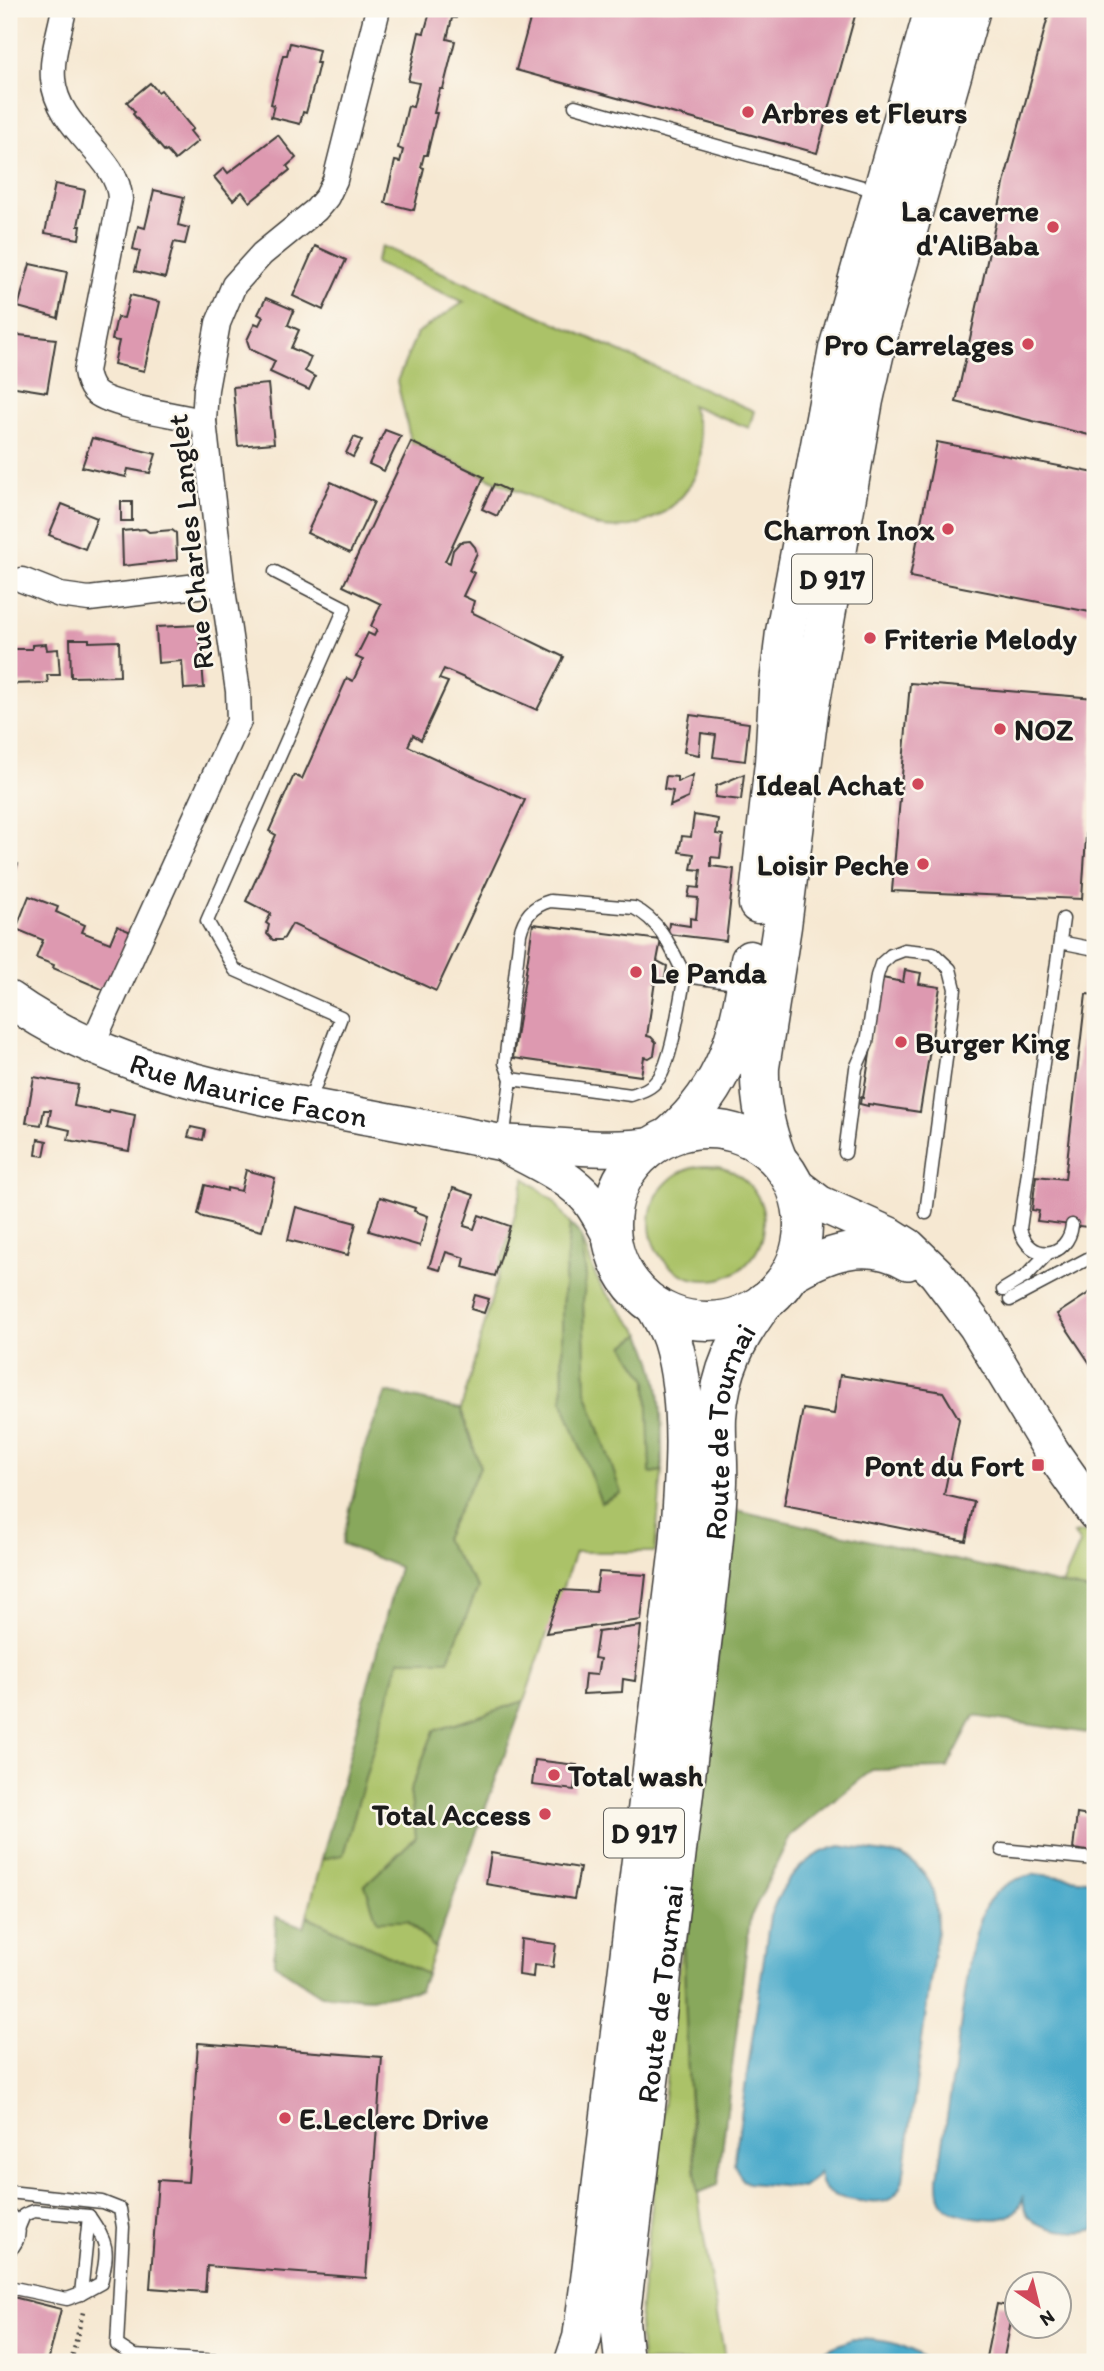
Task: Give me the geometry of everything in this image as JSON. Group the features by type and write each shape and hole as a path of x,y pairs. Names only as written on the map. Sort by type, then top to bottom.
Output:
{"main road":[{"name":"D 917","path":"663,1140 705,1101 723,1069 755,970 785,632 838,349 934,9"},
{"name":"D 917","path":"770,1152 760,1090 760,1067 782,926 809,712 876,344 971,9"},
{"path":"696,1129 735,1133 770,1152 801,1207 803,1231 798,1255 755,1306 715,1320 690,1319 655,1306 626,1277 612,1239 612,1212 619,1186 634,1162 663,1140 696,1129"},
{"name":"Route de Tournai","path":"575,2362 582,2338 590,2280 681,1525 681,1390 671,1338 655,1306"},
{"name":"Route de Tournai","path":"624,2362 620,2321 708,1594 718,1483 721,1387 734,1345 755,1306"}],"street":[{"path":"64,9 53,65 55,92 66,118 113,174 120,189 86,370 88,379 92,389 109,400 204,421"},
{"name":"Rue Charles Langlet","path":"91,1047 239,721 238,691 222,583 204,421 206,389 218,323 234,285 262,254 316,210 327,197 335,180 378,9"},
{"path":"22,580 60,595 89,598 222,583"},
{"name":"Rue Maurice Facon","path":"9,999 91,1047 187,1080 503,1143 608,1149 663,1140"},
{"name":"Rue Maurice Facon","path":"503,1143 559,1174 580,1191 596,1210 612,1239"},
{"path":"770,1152 831,1209 908,1246 936,1273 981,1333 1052,1452 1095,1513"},
{"path":"755,1306 819,1258 853,1249 904,1259 939,1283 957,1300"}],"lane":[{"path":"575,106 881,192"},
{"path":"275,572 345,608 207,921 235,970 341,1017 308,1105"},
{"path":"771,905 774,880"},
{"path":"503,1143 511,1079 505,1063 520,934 527,915 541,904 550,901 634,908 642,912 657,927 685,976 666,1064 658,1079 646,1090 631,1095 511,1079"},
{"path":"1063,919 1020,1222 1022,1235 1030,1247 1040,1253 1061,1248 1070,1239 1072,1226"},
{"path":"1060,942 1095,949"},
{"path":"845,1153 856,1068 867,1044 878,970 886,959 897,952 911,950 933,953 950,968 955,989 926,1213"},
{"path":"685,976 755,970 747,1088"},
{"path":"1048,1253 1007,1295 1095,1255"},
{"path":"704,1440 706,1395"},
{"path":"698,1564 702,1525"},
{"path":"1002,1850 1095,1859"},
{"path":"9,2192 102,2202 120,2209 123,2227 117,2345 134,2356 237,2362"},
{"path":"9,2250 17,2242 24,2215 34,2211 89,2216"},
{"path":"9,2213 19,2227"},
{"path":"9,2287 67,2298 101,2283 107,2256 102,2236 89,2216"},
{"path":"79,2295 89,2216"},
{"path":"611,2282 615,2256"}],"path":[{"path":"71,2362 84,2306 79,2295"}],"green space":[{"path":"382,246 754,411 749,428 691,405 701,451 700,462 691,484 675,503 657,516 636,525 614,528 584,521 411,442 397,381 417,333 464,302 375,263"},
{"path":"707,1166 729,1170 748,1182 760,1201 764,1223 760,1245 748,1264 729,1276 707,1280 685,1276 666,1264 654,1245 650,1223 654,1201 666,1182 685,1170"},
{"path":"525,1178 554,1201 570,1224 562,1307 563,1402 620,1493 586,1391 583,1301 586,1277 581,1235 602,1288 641,1334 624,1346 647,1380 651,1473 662,1471 655,1552 575,1552 524,1701 434,1731 410,1791 417,1837 365,1885 435,1948 426,1974 307,1916 322,1859 343,1854 399,1660 443,1539 480,1467 461,1409"},
{"path":"570,1224 581,1235 586,1277 583,1301 586,1391 621,1493 601,1503 563,1402 562,1307"},
{"path":"641,1334 654,1367 660,1401 662,1471 650,1473 647,1380 624,1346"},
{"path":"386,1392 461,1409 480,1467 444,1539 478,1588 448,1660 399,1660 343,1855 322,1859 399,1567 342,1544 364,1449"},
{"path":"736,1510 1095,1592 1095,1726 1087,1733 974,1716 947,1768 872,1770 790,1836 750,1918 718,2185 698,2193 688,2072 683,1929"},
{"path":"1085,1532 1095,1542 1095,1592 1062,1585 1080,1544 1074,1534"},
{"path":"524,1701 435,1948 408,1921 377,1921 365,1885 416,1837 410,1791 434,1731"},
{"path":"307,1916 426,1974 420,1990 371,1998 321,1995 274,1964 276,1917 304,1927"},
{"path":"683,1929 694,2161 707,2258 726,2362 642,2362 639,2322"}],"water":[{"path":"841,1846 902,1856 913,1863 927,1879 936,1908 937,1931 903,2180 895,2195 881,2202 832,2194 823,2187 819,2171 815,2178 802,2188 748,2183 742,2180 734,2164 770,1916 781,1892 796,1871 816,1855"},
{"path":"1035,1874 1095,1881 1095,2229 1087,2231 1059,2230 1040,2224 1026,2212 1023,2198 1016,2210 1003,2218 956,2213 944,2205 939,2192 938,2178 976,1932 985,1908 999,1890 1008,1883"},
{"path":"852,2339 893,2343 911,2350 928,2362 805,2362 810,2357"}],"building":[{"path":"422,9 459,9 456,18 452,18 447,39 455,41 443,89 440,89 437,100 434,113 437,113 427,155 424,155 421,167 424,168 414,210 385,203 395,161 400,162 403,150 398,148 408,106 413,107 419,83 408,81 419,32 424,33 430,12"},
{"name":"Arbres et Fleurs","path":"533,9 844,9 856,12 817,153 516,70"},
{"path":"1050,9 1095,9 1093,436 956,402 1006,175"},
{"path":"290,43 319,50 313,88 300,124 271,117 274,105 271,104 283,55 287,55"},
{"path":"150,83 158,92 161,90 193,129 190,131 198,141 175,160 133,114 135,112 127,102"},
{"path":"278,135 296,158 287,166 290,170 250,202 242,192 233,200 214,177 224,168 228,173"},
{"path":"55,184 85,190 78,226 81,226 79,239 45,233"},
{"path":"154,190 184,197 178,225 189,228 185,244 174,242 165,278 135,271 140,251 133,249 138,226 145,228"},
{"path":"315,246 346,260 323,310 293,296"},
{"path":"30,264 67,272 58,318 18,307"},
{"path":"130,295 160,302 144,371 114,364 119,341 112,340 117,317 124,318"},
{"path":"266,298 294,310 288,325 299,330 291,348 311,357 305,371 315,377 309,390 270,372 275,361 250,349 247,340 255,323 259,325 263,317 258,314"},
{"path":"9,334 56,339 47,392 9,386"},
{"path":"268,384 274,443 238,446 233,387"},
{"path":"385,430 401,436 384,471 369,464"},
{"path":"354,437 362,440 353,457 346,453"},
{"path":"92,438 156,454 150,473 128,469 126,477 82,467"},
{"path":"411,442 484,477 445,561 450,563 453,550 460,542 470,541 475,547 477,553 469,570 474,573 463,596 474,601 471,612 564,657 537,710 444,669 439,679 448,682 421,740 413,735 408,746 525,800 436,991 292,924 284,938 273,940 267,934 269,925 266,923 271,914 246,901 276,835 269,831 294,775 302,779 347,678 353,681 363,660 356,657 368,633 374,636 377,630 371,626 381,604 343,586"},
{"path":"937,442 1095,473 1095,613 910,577"},
{"path":"331,482 374,502 350,553 307,533"},
{"path":"494,484 509,491 497,516 482,509"},
{"path":"121,502 132,502 132,521 121,521"},
{"path":"62,504 97,518 85,549 49,535"},
{"path":"145,529 149,532 172,530 176,533 177,560 123,566 122,531"},
{"path":"199,625 204,688 184,689 182,661 158,663 156,627"},
{"path":"70,639 89,639 89,642 119,641 120,676 71,677"},
{"path":"46,644 47,650 58,649 60,675 47,675 48,683 9,684 9,649 32,649 32,645"},
{"path":"910,683 1095,698 1082,899 892,891"},
{"path":"690,715 749,723 745,761 713,757 716,735 701,733 699,755 684,752"},
{"path":"744,774 741,800 715,797 716,786"},
{"path":"693,775 688,798 670,806 673,791 664,789 666,776 677,777 677,782"},
{"path":"694,815 718,819 716,834 723,835 720,858 711,857 711,866 734,869 726,941 668,934 669,923 690,926 690,918 696,919 698,898 688,897 690,887 699,888 701,870 691,869 694,854 679,852 682,836 691,837"},
{"path":"9,861 18,864 9,888"},
{"path":"29,896 58,907 56,912 85,925 82,932 110,943 117,926 131,932 104,990 36,958 43,940 16,929"},
{"path":"533,924 661,940 657,961 667,966 665,978 655,981 647,1036 656,1042 654,1055 644,1057 641,1076 513,1058"},
{"name":"Burger King","path":"905,970 921,973 919,984 940,987 920,1112 860,1104 882,978 903,982"},
{"path":"1086,994 1095,995 1095,1151 1087,1227 1037,1221 1039,1211 1032,1210 1036,1176 1065,1179"},
{"path":"34,1077 78,1085 74,1106 135,1115 129,1151 68,1140 70,1130 48,1125 51,1110 44,1110 41,1125 26,1123"},
{"path":"191,1127 205,1130 203,1140 188,1137"},
{"path":"38,1139 47,1141 44,1156 36,1155"},
{"path":"246,1170 275,1178 262,1231 198,1214 205,1185 227,1191 227,1188 241,1191"},
{"path":"453,1188 474,1195 464,1226 474,1229 479,1215 510,1226 495,1276 463,1267 465,1258 446,1252 440,1270 429,1267"},
{"path":"380,1197 415,1208 414,1211 428,1216 420,1246 369,1231"},
{"path":"296,1207 356,1223 348,1255 288,1240"},
{"path":"1095,1289 1095,1371 1057,1314"},
{"path":"475,1295 489,1299 484,1313 471,1309"},
{"path":"840,1375 943,1392 959,1419 944,1495 974,1502 966,1541 784,1505 803,1409 834,1414"},
{"path":"599,1572 646,1575 641,1620 546,1633 561,1590 596,1592"},
{"path":"641,1626 635,1681 623,1679 622,1692 583,1694 585,1674 597,1675 600,1659 594,1658 598,1632"},
{"name":"Total wash","path":"535,1760 577,1765 574,1790 532,1785"},
{"path":"1077,1814 1095,1817 1095,1852 1073,1849"},
{"path":"491,1853 580,1868 574,1899 486,1884"},
{"path":"521,1939 556,1944 553,1967 534,1965 533,1977 519,1975"},
{"name":"E.Leclerc Drive","path":"198,2043 382,2057 366,2278 207,2266 205,2292 150,2288 158,2180 188,2182"},
{"path":"9,2296 61,2309 48,2362 9,2362"},
{"path":"997,2304 1002,2305 1002,2340 1007,2340 1003,2362 985,2362"}],"place":[{"name":"Arbres et Fleurs","path":"748,112"},
{"name":"La caverne d'AliBaba","path":"1053,227"},
{"name":"Pro Carrelages","path":"1028,344"},
{"name":"Charron Inox","path":"948,529"},
{"name":"Friterie Melody","path":"870,638"},
{"name":"NOZ","path":"1000,729"},
{"name":"Ideal Achat","path":"918,784"},
{"name":"Loisir Peche","path":"923,864"},
{"name":"Le Panda","path":"636,972"},
{"name":"Burger King","path":"901,1042"},
{"name":"Pont du Fort","path":"1038,1465"},
{"name":"Total wash","path":"554,1775"},
{"name":"Total Access","path":"545,1814"},
{"name":"E.Leclerc Drive","path":"285,2118"}]}
